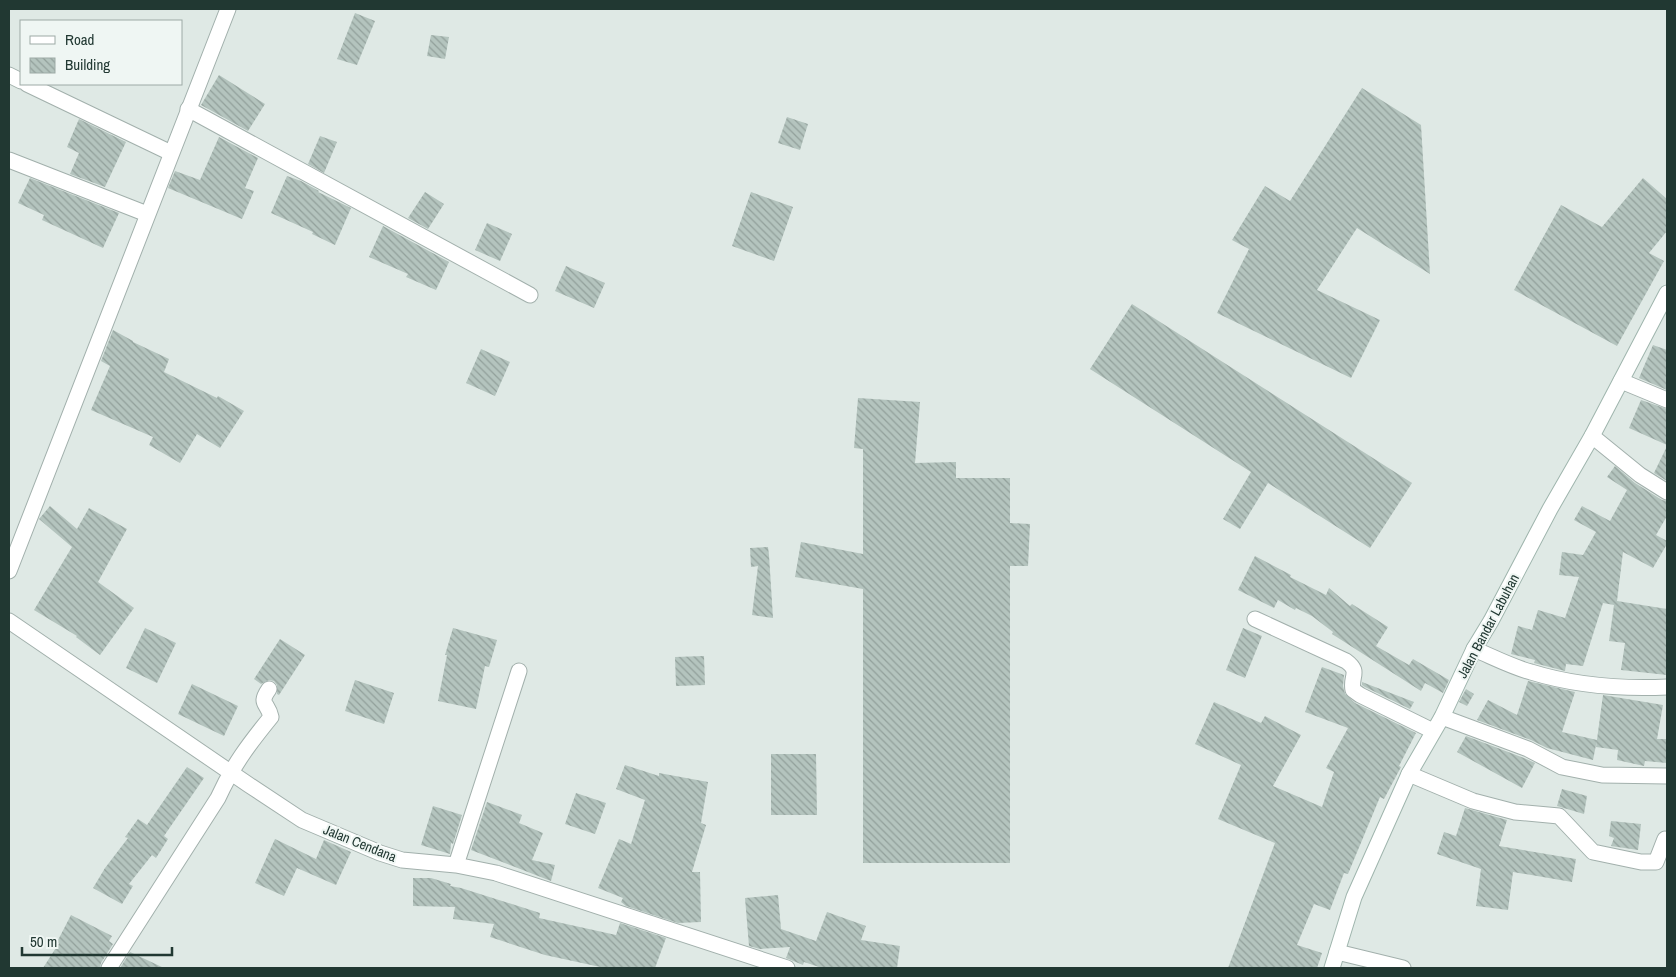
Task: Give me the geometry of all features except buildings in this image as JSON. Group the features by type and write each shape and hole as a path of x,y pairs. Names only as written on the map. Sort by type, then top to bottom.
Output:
{"street":[{"path":"9,571 228,9"},
{"path":"29,85 171,153"},
{"path":"188,109 530,296"},
{"path":"9,160 147,214"},
{"name":"Jalan Bandar Labuhan","path":"1332,968 1354,897 1409,774 1442,717 1474,649 1592,436 1667,293"},
{"path":"1621,381 1667,400"},
{"path":"1592,436 1640,475 1667,492"},
{"path":"1255,619 1346,661 1354,667 1355,671 1352,681 1353,690 1433,731"},
{"name":"Jalan Cendana","path":"9,621 302,820 380,854 402,860 456,865 496,873 786,968"},
{"path":"1474,649 1530,672 1559,680 1594,686 1667,687"},
{"path":"456,865 519,671"},
{"path":"109,968 218,798 230,772 271,716 263,699 269,689"},
{"path":"1442,717 1528,749 1562,767 1602,775 1667,776"},
{"path":"1409,774 1473,801 1515,812 1559,816 1593,852 1641,862 1656,862 1665,840 1667,840"},
{"path":"1337,952 1403,968"}]}
